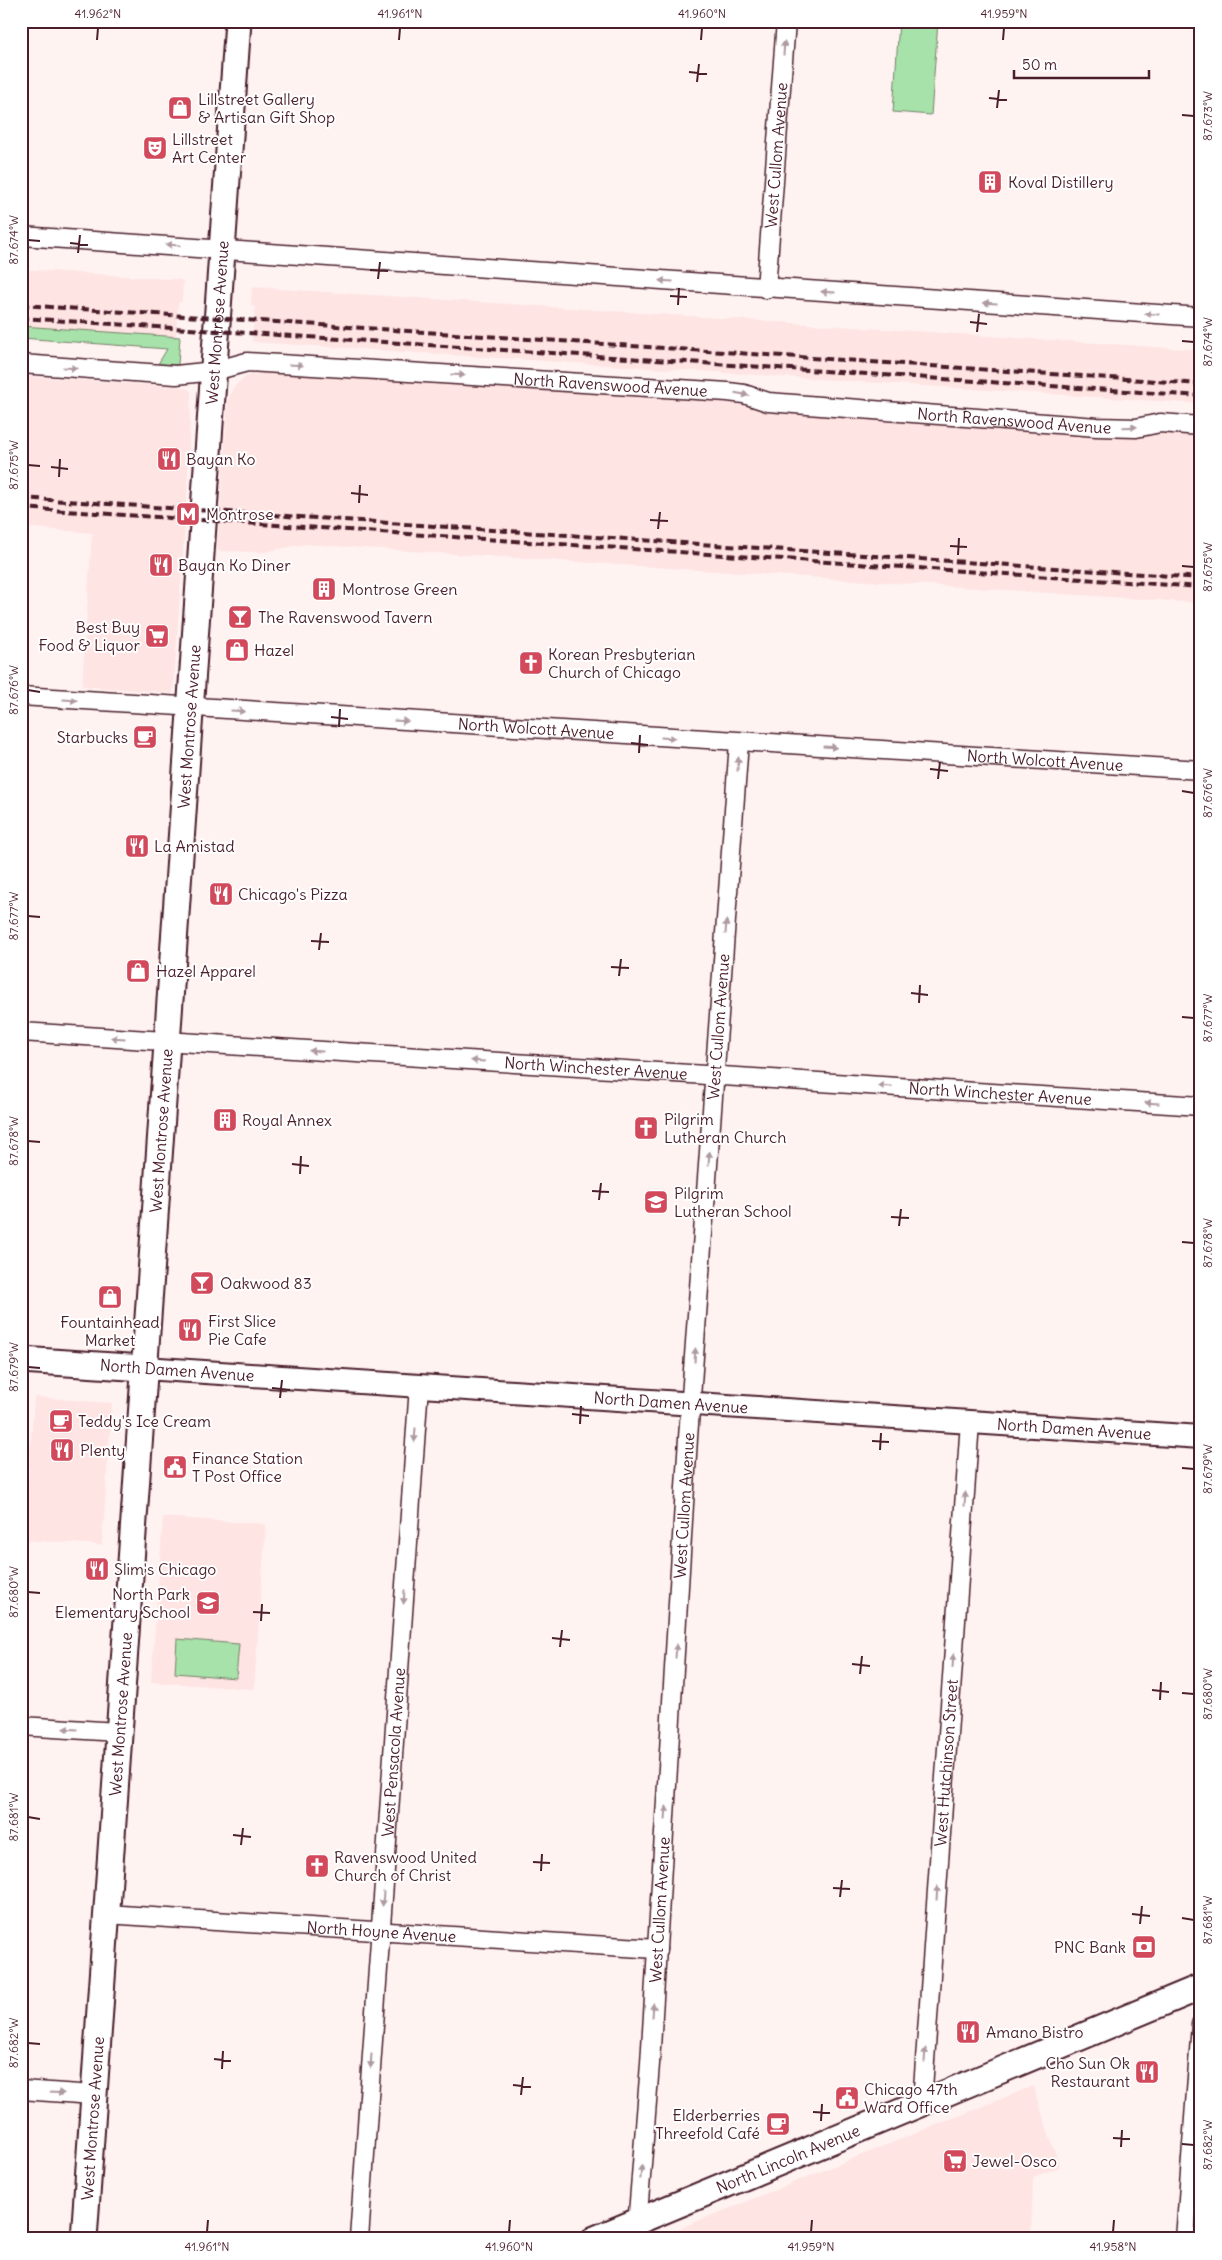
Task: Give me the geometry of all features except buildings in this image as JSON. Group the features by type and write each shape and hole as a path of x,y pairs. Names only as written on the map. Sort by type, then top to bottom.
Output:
{"main road":[{"name":"West Montrose Avenue","path":"84,2239 238,21"},
{"name":"North Damen Avenue","path":"21,1360 144,1368"},
{"name":"North Lincoln Avenue","path":"595,2239 636,2230 922,2103 1201,1987"}],"street":[{"name":"West Cullom Avenue","path":"766,289 786,21"},
{"path":"21,236 766,289 1201,317"},
{"name":"North Ravenswood Avenue","path":"21,364 176,375 214,371 247,362 728,392 744,394 768,402 1097,427 1136,428 1160,423 1201,426"},
{"name":"North Wolcott Avenue","path":"21,696 1201,770"},
{"name":"West Cullom Avenue","path":"636,2230 657,1949 691,1404 739,742"},
{"name":"North Winchester Avenue","path":"21,1032 1201,1106"},
{"name":"North Damen Avenue","path":"144,1368 1201,1437"},
{"name":"West Pensacola Avenue","path":"359,2239 419,1386"},
{"name":"West Hutchinson Street","path":"922,2103 970,1422"},
{"path":"21,1726 118,1732"},
{"name":"North Hoyne Avenue","path":"106,1914 657,1949"},
{"path":"1185,2239 1201,2024"},
{"path":"21,2090 94,2095"}],"shaded area":[{"path":"21,269 183,280 182,302 179,302 178,305 176,337 21,326"},
{"path":"252,287 1201,350 1201,404 252,342 255,307 251,306"},
{"path":"273,369 736,399 759,407 763,411 1153,436 1154,429 1201,432 1201,603 304,544 265,552 217,551 228,401 233,388 244,377"},
{"path":"21,376 180,387 189,389 191,393 187,497 173,693 82,686 92,533 21,527"},
{"path":"34,1397 112,1403 102,1545 24,1540"},
{"name":"North Park Elementary School","path":"163,1517 266,1524 254,1689 151,1682"},
{"path":"1033,2086 1060,2167 1033,2177 1031,2239 682,2239 678,2229"}],"green space":[{"path":"899,21 938,21 931,115 893,112"},
{"path":"21,326 180,337 178,365 158,364 167,349 21,338"},
{"path":"177,1639 239,1644 236,1678 175,1673"}],"railway":[{"path":"21,305 1201,384"},
{"path":"21,318 1201,396"},
{"path":"21,498 1201,578"},
{"path":"21,508 1201,587"}],"place":[{"name":"Lillstreet Gallery & Artisan Gift Shop","path":"180,108"},
{"name":"Lillstreet Art Center","path":"155,148"},
{"name":"Koval Distillery","path":"990,182"},
{"name":"Bayan Ko","path":"169,459"},
{"name":"Montrose","path":"188,514"},
{"name":"Bayan Ko Diner","path":"161,565"},
{"name":"Montrose Green","path":"324,589"},
{"name":"The Ravenswood Tavern","path":"240,617"},
{"name":"Best Buy Food & Liquor","path":"157,636"},
{"name":"Hazel","path":"237,650"},
{"name":"Korean Presbyterian Church of Chicago","path":"531,663"},
{"name":"Starbucks","path":"145,737"},
{"name":"La Amistad","path":"137,846"},
{"name":"Chicago's Pizza","path":"221,894"},
{"name":"Hazel Apparel","path":"138,971"},
{"name":"Royal Annex","path":"225,1120"},
{"name":"Pilgrim Lutheran Church","path":"646,1128"},
{"name":"Pilgrim Lutheran School","path":"656,1202"},
{"name":"Oakwood 83","path":"202,1283"},
{"name":"Fountainhead Market","path":"110,1297"},
{"name":"First Slice Pie Cafe","path":"190,1330"},
{"name":"Teddy's Ice Cream","path":"61,1421"},
{"name":"Plenty","path":"62,1450"},
{"name":"Finance Station T Post Office","path":"175,1467"},
{"name":"Slim's Chicago","path":"97,1569"},
{"name":"North Park Elementary School","path":"208,1603"},
{"name":"Ravenswood United Church of Christ","path":"317,1866"},
{"name":"PNC Bank","path":"1144,1947"},
{"name":"Amano Bistro","path":"968,2032"},
{"name":"Cho Sun Ok Restaurant","path":"1147,2072"},
{"name":"Chicago 47th Ward Office","path":"847,2098"},
{"name":"Elderberries Threefold Café","path":"778,2124"},
{"name":"Jewel-Osco","path":"955,2161"}]}
